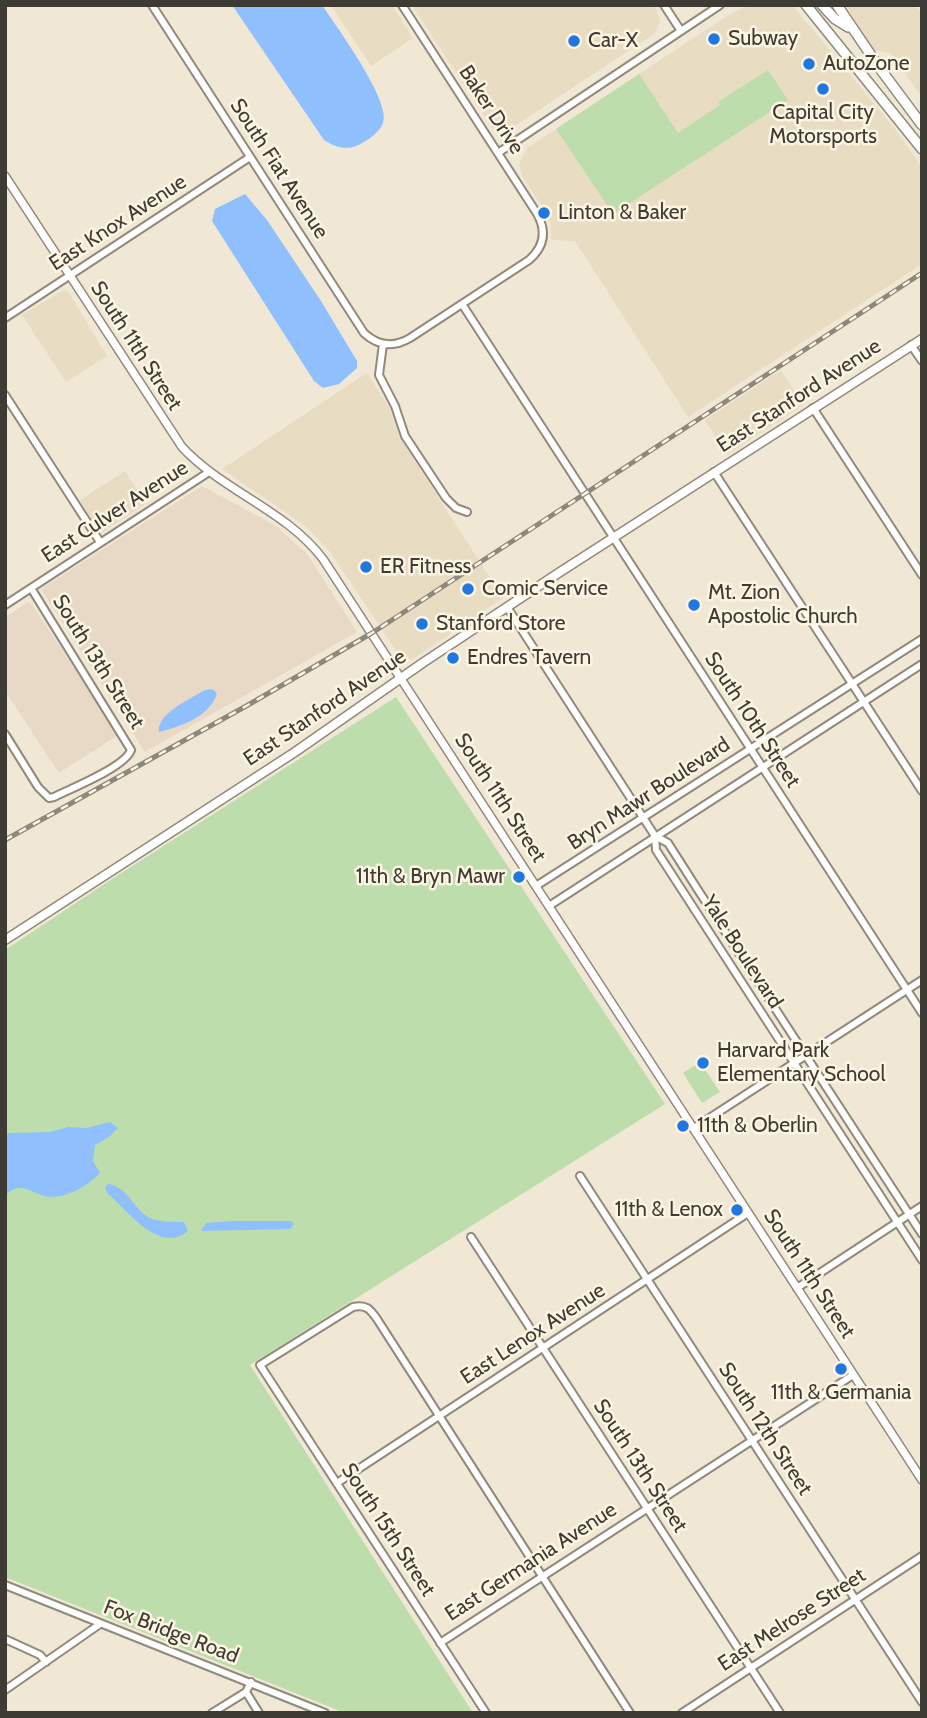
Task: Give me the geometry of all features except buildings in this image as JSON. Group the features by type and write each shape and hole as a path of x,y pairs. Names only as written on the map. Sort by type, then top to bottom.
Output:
{"main road":[{"path":"806,5 922,149"},
{"path":"822,5 835,19 853,30"},
{"path":"836,5 922,125"},
{"name":"East Stanford Avenue","path":"6,939 295,752 507,607 922,337"}],"street":[{"name":"South Fiat Avenue","path":"152,5 364,332 383,344"},
{"name":"Baker Drive","path":"402,5 542,226 543,237 538,252 462,304"},
{"path":"664,5 681,31"},
{"path":"498,153 720,5"},
{"name":"East Knox Avenue","path":"5,318 250,157"},
{"name":"South 11th Street","path":"5,176 174,437 189,455 209,472 286,522 312,545 922,1480"},
{"path":"462,304 405,341 394,345 383,344 379,375 405,436 446,498 456,508 467,512"},
{"name":"South 10th Street","path":"462,304 922,1013"},
{"path":"911,345 922,361"},
{"path":"5,395 100,542"},
{"path":"813,408 922,575"},
{"name":"East Culver Avenue","path":"5,605 209,472"},
{"path":"714,472 922,791"},
{"name":"South 13th Street","path":"5,734 38,787 49,798 115,766 129,755 131,750 31,588"},
{"name":"Yale Boulevard","path":"507,607 655,836 668,843 922,1234"},
{"name":"Bryn Mawr Boulevard","path":"536,886 922,639"},
{"name":"Bryn Mawr Boulevard","path":"549,906 922,664"},
{"name":"Yale Boulevard","path":"655,836 656,850 922,1260"},
{"path":"694,1128 922,980"},
{"name":"South 12th Street","path":"580,1176 922,1702"},
{"path":"797,1288 922,1206"},
{"name":"East Lenox Avenue","path":"337,1483 748,1213"},
{"name":"South 13th Street","path":"471,1237 780,1713"},
{"name":"South 15th Street","path":"439,1416 377,1319 364,1306 346,1310 260,1365 486,1713"},
{"name":"East Germania Avenue","path":"440,1643 853,1375"},
{"path":"439,1416 630,1713"},
{"name":"East Melrose Street","path":"682,1713 922,1556"},
{"name":"Fox Bridge Road","path":"5,1584 324,1713"},
{"path":"5,1690 100,1624"},
{"path":"5,1639 40,1655 46,1662"},
{"path":"212,1713 246,1692 251,1682"},
{"path":"246,1692 259,1713"}],"shaded area":[{"path":"331,5 392,5 413,38 371,66"},
{"path":"412,5 655,5 660,22 654,34 498,137"},
{"path":"749,5 792,5 895,129 922,168 922,264 688,417 575,241 551,240 547,214 522,176 519,164 527,148 727,16"},
{"path":"845,5 915,5 922,13 922,97 890,53 874,50"},
{"path":"64,290 69,293 107,356 66,382 22,315"},
{"path":"781,370 803,405 727,455 705,420"},
{"path":"367,373 389,407 400,438 503,598 413,659 404,659 399,655 331,553 307,527 222,469"},
{"path":"125,471 146,504 104,531 99,531 80,500"},
{"path":"202,486 276,526 307,554 357,632 145,752 41,589"},
{"path":"28,602 118,735 59,773 5,691 5,617"}],"green space":[{"path":"768,70 788,100 613,214 556,129 639,74 678,133 720,105 718,102"},
{"path":"396,697 665,1104 250,1365 473,1713 345,1713 5,1577 5,950"},
{"path":"700,1062 720,1092 702,1103 683,1073"}],"water":[{"path":"232,5 322,5 361,64 379,99 384,113 383,123 378,131 359,145 349,148 324,140"},
{"path":"245,194 267,220 357,361 357,368 339,384 323,388 314,381 212,221 215,209"},
{"path":"209,689 217,694 207,709 185,724 159,732 159,725 168,713"},
{"path":"110,1122 118,1128 95,1145 93,1161 100,1173 90,1182 71,1193 57,1197 44,1196 22,1188 17,1188 5,1196 7,1133 50,1132"},
{"path":"108,1184 125,1193 148,1217 161,1221 184,1222 188,1231 177,1237 166,1238 145,1228 108,1194 105,1188"},
{"path":"292,1221 294,1224 290,1229 201,1231 206,1223"}],"railway":[{"path":"5,840 372,633 922,273"}],"place":[{"name":"Subway","path":"714,39"},
{"name":"Car-X","path":"574,41"},
{"name":"AutoZone","path":"809,64"},
{"name":"Capital City Motorsports","path":"823,89"},
{"name":"Linton & Baker","path":"544,213"},
{"name":"ER Fitness","path":"366,567"},
{"name":"Comic Service","path":"468,589"},
{"name":"Mt. Zion Apostolic Church","path":"694,605"},
{"name":"Stanford Store","path":"422,624"},
{"name":"Endres Tavern","path":"453,658"},
{"name":"11th & Bryn Mawr","path":"519,877"},
{"name":"Harvard Park Elementary School","path":"703,1063"},
{"name":"11th & Oberlin","path":"683,1126"},
{"name":"11th & Lenox","path":"737,1210"},
{"name":"11th & Germania","path":"841,1369"}]}
